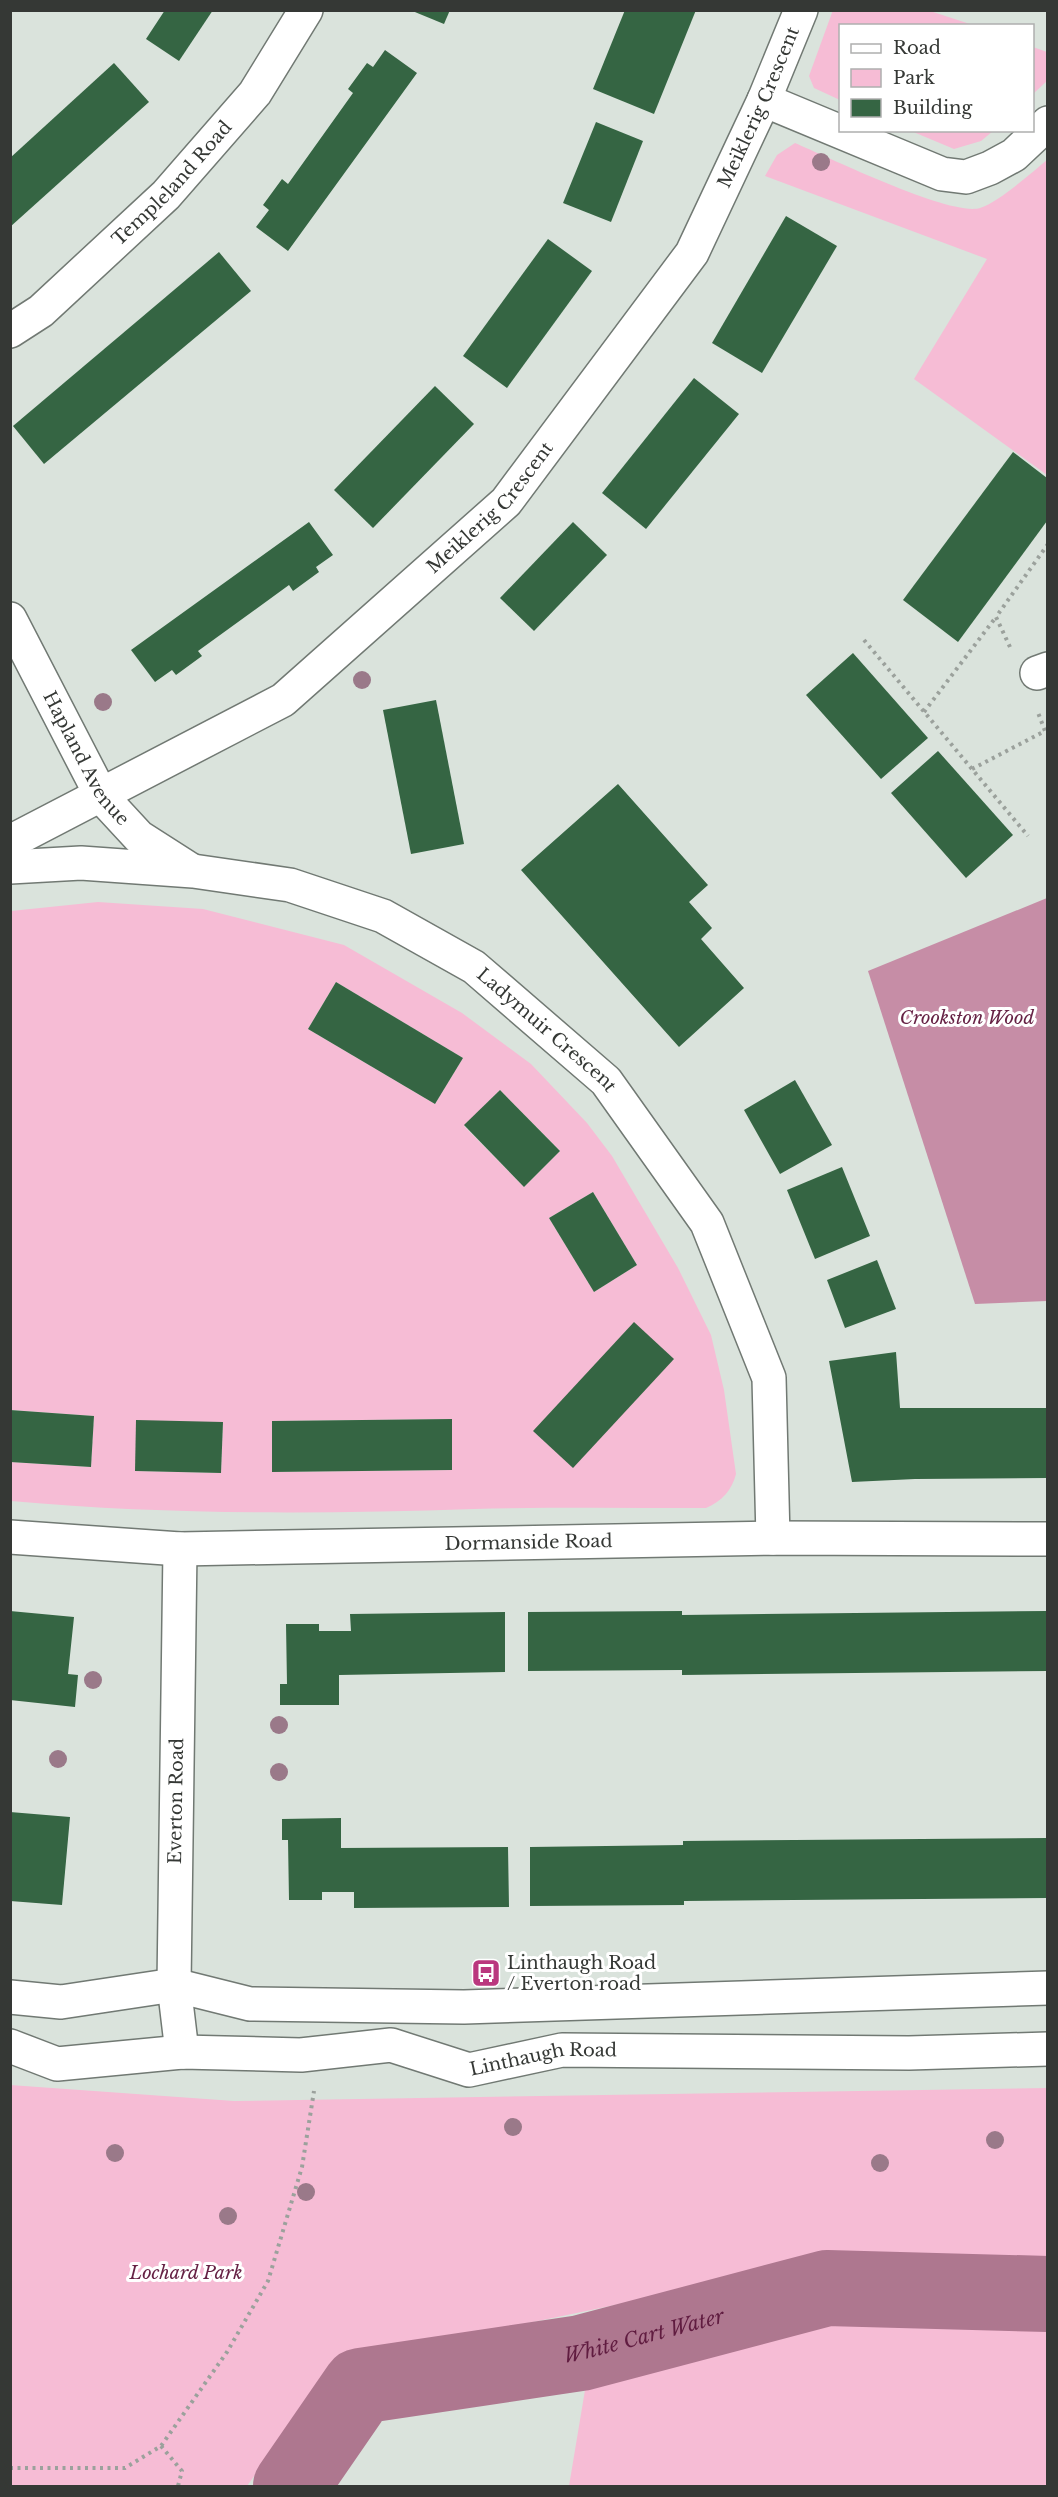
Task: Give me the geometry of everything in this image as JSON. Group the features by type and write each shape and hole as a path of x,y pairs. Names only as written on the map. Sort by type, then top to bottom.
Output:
{"street":[{"name":"Templeland Road","path":"10,331 41,311 166,195 255,93 306,10"},
{"name":"Meiklerig Crescent","path":"10,842 102,797 283,700 506,502 692,253 764,100 801,10"},
{"path":"764,100 839,131"},
{"path":"841,132 942,174 966,177 1014,155 1047,123"},
{"name":"Hapland Avenue","path":"10,619 102,797 140,837 193,871"},
{"name":"Ladymuir Crescent","path":"10,867 81,863 193,871 290,885 382,916 474,967 606,1081 707,1223 769,1378 773,1538"},
{"name":"Dormanside Road","path":"10,1537 180,1549 773,1538 1047,1539"},
{"name":"Everton Road","path":"180,1549 174,1985 182,2052"},
{"path":"10,1997 61,2002 174,1985 250,2004 464,2007 1047,1988"},
{"name":"Linthaugh Road","path":"10,2046 57,2064 182,2052 301,2055 391,2045 469,2070 562,2050 909,2053 1047,2049"}],"path":[{"path":"924,712 996,617"},
{"path":"864,640 1028,836"},
{"path":"10,2468 125,2468 161,2446 227,2352 268,2281 302,2167 315,2089 301,2055"},
{"path":"161,2446 182,2471 178,2487"}],"green space":[{"path":"833,10 930,11 970,24 839,24 839,100 814,88 809,76"},
{"path":"1034,47 1047,52 1048,80 1034,93"},
{"path":"913,132 992,132 981,141 954,149"},
{"path":"795,143 917,195 965,208 980,208 988,205 1015,187 1047,160 1047,475 914,379 987,259 765,176 777,155"},
{"name":"Crookston Wood","path":"1047,898 1047,1301 975,1304 868,971"},
{"path":"98,902 203,909 344,945 462,1013 531,1064 587,1123 612,1156 678,1268 711,1335 724,1390 736,1474 726,1494 706,1508 532,1508 358,1512 184,1511 11,1501 10,1462 91,1467 94,1416 11,1410 11,911","holes":["336,982 463,1058 435,1104 308,1029","500,1090 560,1151 524,1187 464,1126","593,1192 637,1265 594,1292 549,1218","452,1419 452,1470 272,1472 272,1421","223,1422 221,1473 135,1471"]},
{"name":"Lochard Park","path":"10,2085 234,2101 1047,2088 1047,2264 837,2259 335,2363 247,2486 11,2486"},
{"path":"1047,2305 1047,2486 569,2486 587,2378 850,2309"}],"building":[{"path":"165,10 213,10 179,61 146,39"},
{"path":"410,10 450,10 444,24"},
{"path":"625,10 696,10 654,114 593,89"},
{"path":"385,50 417,73 288,251 256,227 269,210 263,205 282,179 288,184 353,93 348,89 367,63 373,67"},
{"path":"114,63 149,102 10,227 10,158"},
{"path":"596,122 643,141 611,222 563,203"},
{"path":"786,216 837,246 762,373 712,343"},
{"path":"548,239 592,271 507,388 463,356"},
{"path":"219,252 251,291 44,464 13,426"},
{"path":"694,378 739,414 646,529 602,493"},
{"path":"435,386 474,424 373,528 334,490"},
{"path":"1013,452 1047,478 1047,521 958,642 903,600"},
{"path":"309,522 333,555 316,567 319,572 293,591 289,585 198,651 202,656 176,675 172,670 155,682 131,650"},
{"path":"573,522 607,555 534,631 500,598"},
{"path":"853,653 928,738 881,779 806,695"},
{"path":"436,700 464,844 411,854 383,710"},
{"path":"938,751 1013,835 966,878 891,793"},
{"path":"618,784 708,885 689,902 712,928 701,939 744,988 679,1047 521,870"},
{"path":"336,982 463,1058 435,1104 308,1029"},
{"path":"795,1080 832,1145 780,1174 744,1110"},
{"path":"500,1090 560,1151 524,1187 464,1125"},
{"path":"842,1167 870,1236 815,1259 787,1190"},
{"path":"593,1192 637,1265 594,1292 549,1218"},
{"path":"877,1260 896,1309 845,1328 827,1280"},
{"path":"634,1322 674,1359 573,1468 533,1431"},
{"path":"896,1352 900,1408 1047,1408 1047,1478 852,1482 829,1361"},
{"path":"10,1410 94,1416 91,1467 10,1462"},
{"path":"452,1419 452,1470 272,1472 272,1421"},
{"path":"136,1420 223,1422 221,1473 135,1471"},
{"path":"10,1611 74,1617 68,1674 78,1675 75,1707 10,1700"},
{"path":"682,1611 682,1615 1047,1611 1047,1671 682,1675 682,1670 528,1671 528,1612"},
{"path":"505,1612 505,1672 339,1675 339,1705 280,1705 280,1684 287,1684 286,1624 319,1624 319,1631 351,1631 350,1614"},
{"path":"10,1812 70,1817 62,1905 10,1901"},
{"path":"341,1818 341,1848 508,1847 509,1907 354,1908 354,1892 322,1892 322,1900 289,1900 288,1840 282,1840 282,1819"},
{"path":"1047,1838 1047,1898 684,1901 684,1905 530,1906 530,1847 683,1845 683,1841"}],"waterway":[{"name":"White Cart Water","path":"291,2486 360,2386 581,2353 827,2288 1048,2294"}],"place":[{"name":"Linthaugh Road / Everton road","path":"486,1973"}]}
